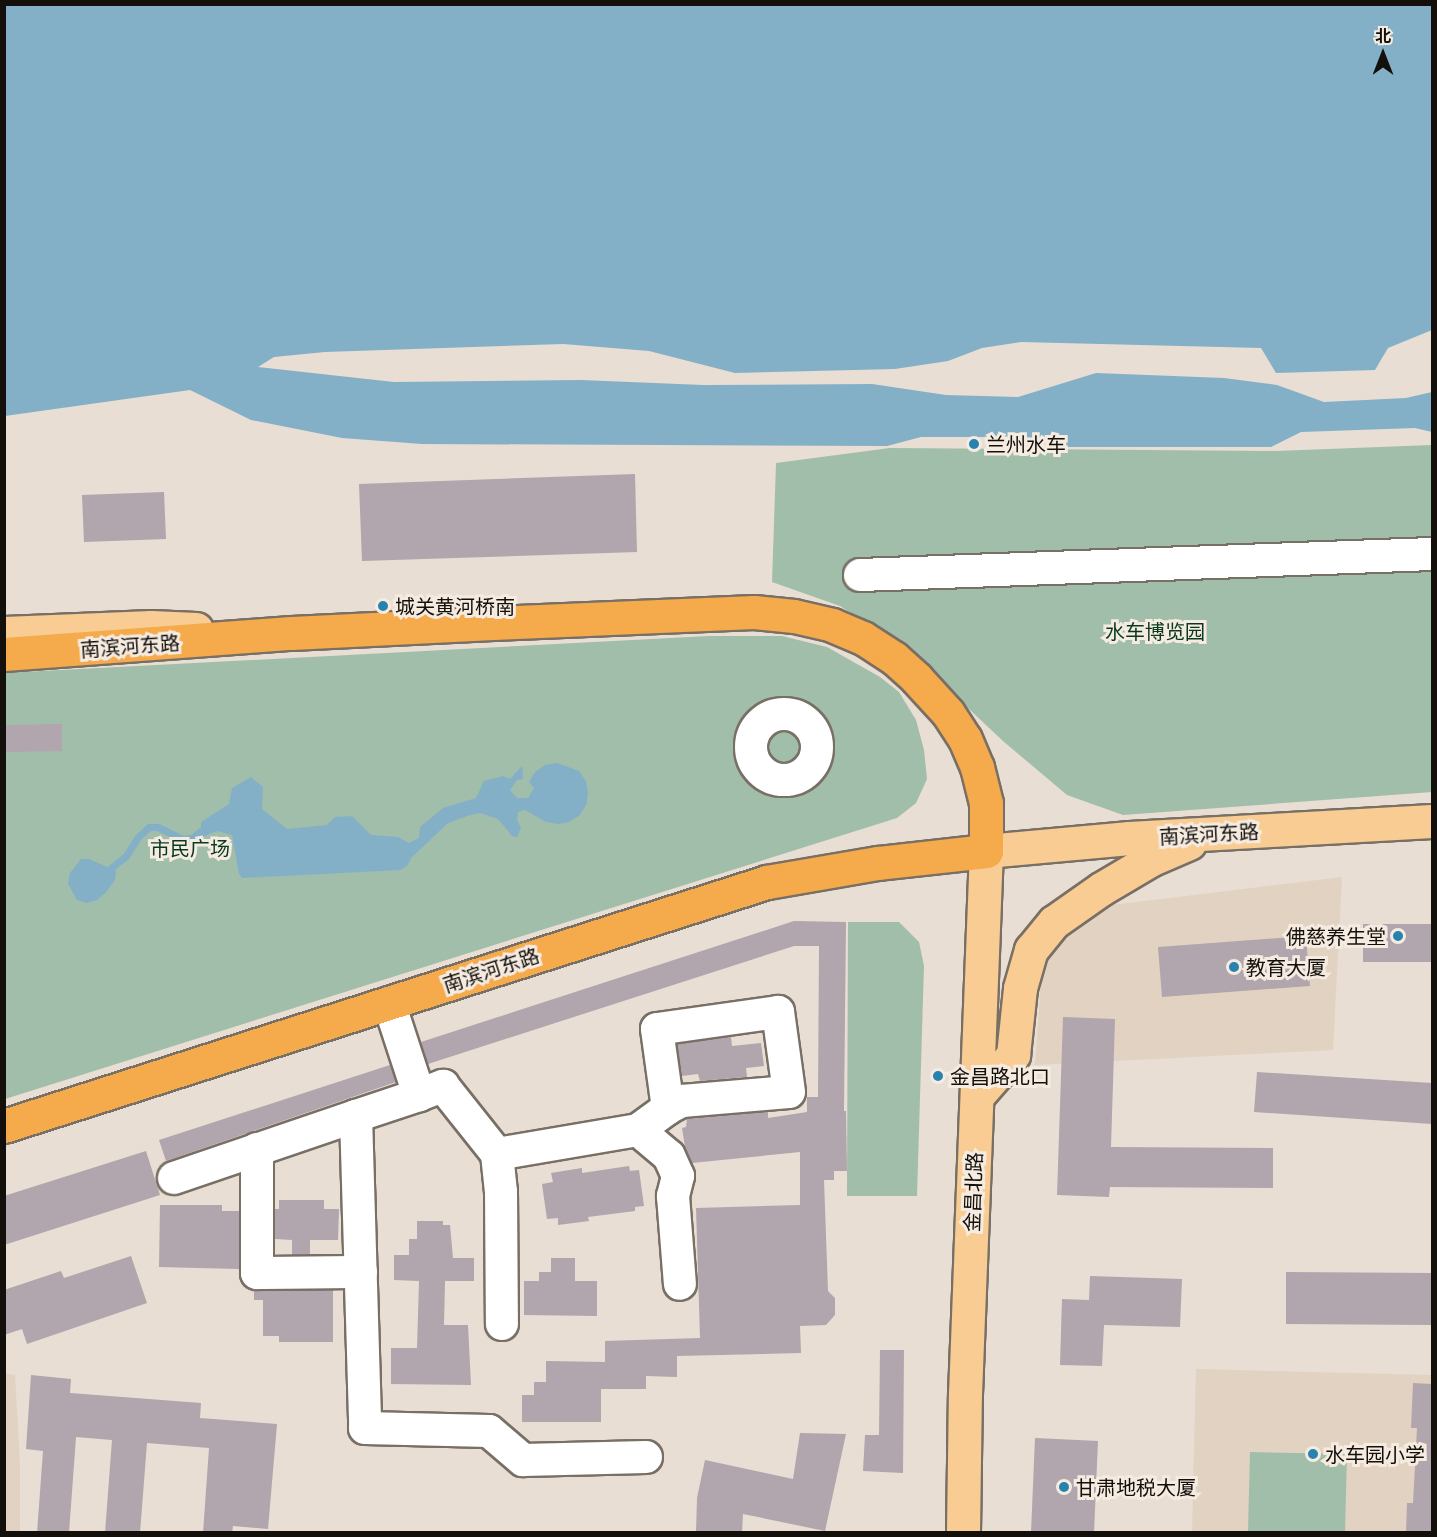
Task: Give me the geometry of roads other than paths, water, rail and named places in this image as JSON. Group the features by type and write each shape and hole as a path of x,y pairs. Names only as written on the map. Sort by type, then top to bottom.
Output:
{"highway":[{"name":"南滨河东路","path":"4,654 291,633 754,612 794,616 832,625 863,638 894,658 916,678 948,713 965,739 977,767 986,803 986,851 877,863 766,882 4,1125"}],"main road":[{"name":"南滨河东路","path":"4,633 151,627 291,633"},
{"name":"南滨河东路","path":"986,851 1211,834 1432,821"},
{"path":"977,1096 1013,1055 1020,988 1031,950 1054,922 1101,889 1150,860 1211,834"},
{"name":"金昌北路","path":"963,1533 965,1394 986,851"}],"street":[{"path":"860,575 1432,554"},
{"path":"389,1003 419,1095"},
{"path":"497,1154 638,1130 668,1108 682,1101 789,1092 778,1012 657,1029 668,1108"},
{"path":"174,1178 444,1086 497,1154 501,1192 502,1324"},
{"path":"356,1116 365,1428 489,1431 523,1460 646,1457"},
{"path":"638,1130 669,1156 678,1176 673,1196 680,1284"},
{"path":"257,1149 257,1273 361,1272"}],"water":[{"path":"5,4 1432,5 1432,330 1388,348 1375,370 1276,373 1261,348 1021,342 982,348 948,361 895,369 735,373 649,351 563,344 325,352 274,357 258,367 394,382 581,380 703,385 872,384 946,395 1018,397 1096,373 1224,378 1277,385 1324,402 1406,398 1432,392 1432,432 1415,428 1301,432 1271,447 1055,447 1026,437 921,437 887,446 422,444 342,438 251,420 190,390 5,416"},
{"path":"557,763 579,771 586,781 588,793 586,805 580,815 569,822 558,824 546,822 525,810 518,812 517,820 521,828 517,837 512,836 498,819 480,813 470,815 448,823 411,858 407,866 400,870 242,878 239,874 232,835 217,831 197,839 190,836 201,827 201,822 229,804 232,788 251,777 263,787 262,809 287,829 327,825 335,817 352,816 371,835 398,837 409,843 419,838 420,827 443,808 476,798 484,781 503,776 510,779 522,766 523,779 517,780 510,790 517,798 528,798 534,788 529,782 535,772 545,765"},
{"path":"81,859 89,859 116,871 115,880 106,892 97,900 87,903 77,900 68,884 70,873"}],"waterway":[{"path":"111,868 126,856 138,837 149,827 158,827 183,839 191,838"}],"place":[{"name":"兰州水车","path":"974,444"},
{"name":"城关黄河桥南","path":"383,606"},
{"name":"佛慈养生堂","path":"1398,936"},
{"name":"教育大厦","path":"1234,967"},
{"name":"金昌路北口","path":"938,1076"},
{"name":"水车园小学","path":"1313,1454"},
{"name":"甘肃地税大厦","path":"1064,1487"}],"park label":[{"name":"水车博览园","path":"1155,631"},
{"name":"市民广场","path":"190,848"}]}
